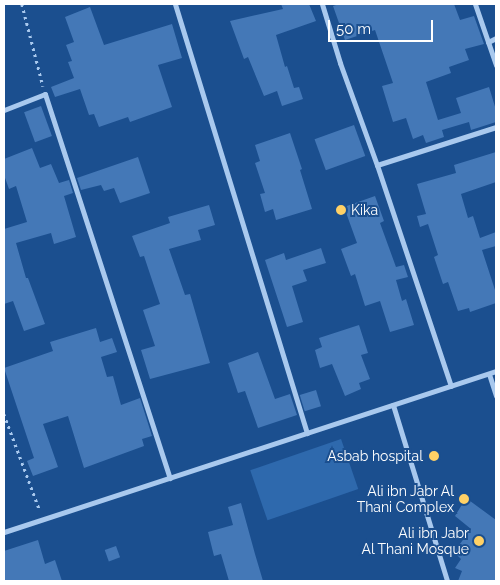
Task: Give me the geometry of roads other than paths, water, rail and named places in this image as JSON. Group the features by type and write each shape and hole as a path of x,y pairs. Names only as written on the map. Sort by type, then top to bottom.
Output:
{"street":[{"path":"175,4 307,433"},
{"path":"322,4 340,63 377,165 451,386"},
{"path":"475,4 496,65"},
{"path":"488,42 496,38"},
{"path":"4,110 45,94 170,478"},
{"path":"377,165 496,127"},
{"path":"4,532 496,372"},
{"path":"489,374 496,396"},
{"path":"393,405 447,581"}],"place":[{"name":"Kika","path":"341,210"},
{"name":"Asbab hospital","path":"434,456"},
{"name":"Ali ibn Jabr Al Thani Complex","path":"464,499"},
{"name":"Ali ibn Jabr Al Thani Mosque","path":"479,541"}]}
